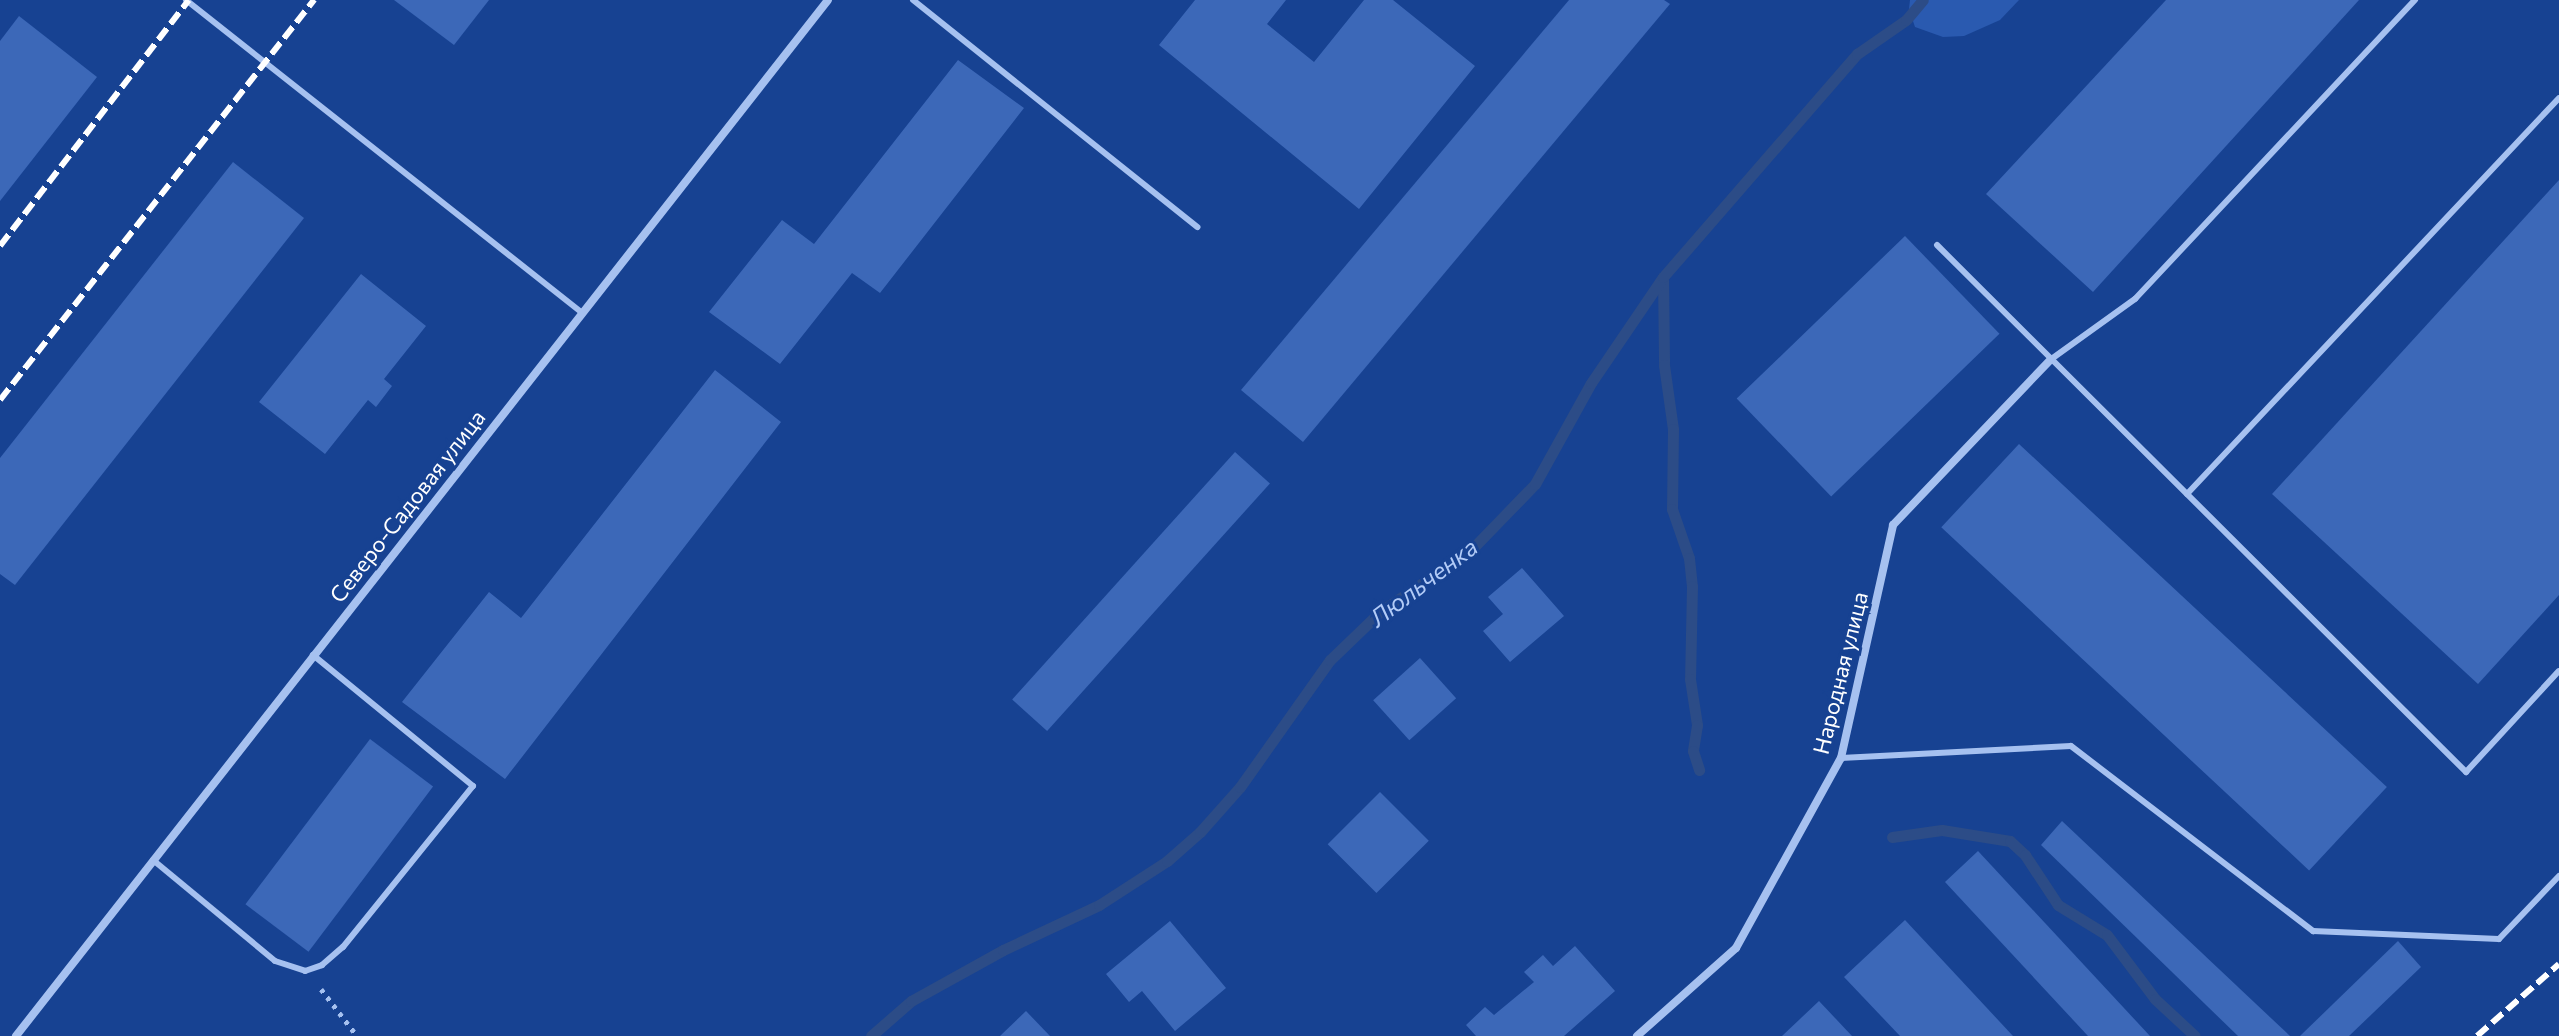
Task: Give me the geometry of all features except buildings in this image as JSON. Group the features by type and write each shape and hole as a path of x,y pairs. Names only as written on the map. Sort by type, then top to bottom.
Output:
{"street":[{"name":"Северо-Садовая улица","path":"16,1036 828,0"},
{"name":"Народная улица","path":"1637,1036 1736,948 1841,758 1893,525 2050,360"}],"lane":[{"path":"186,0 581,312"},
{"path":"913,0 1197,227"},
{"path":"2050,360 2135,299 2415,0"},
{"path":"2187,494 2559,98"},
{"path":"1937,245 2466,772 2559,671"},
{"path":"153,860 275,961 305,971 322,965 343,947 473,786 313,655"},
{"path":"1841,758 2071,746 2313,931 2499,939 2559,876"}],"path":[{"path":"305,971 357,1036"}],"shaded area":[{"path":"1910,0 2019,0 2000,20 1964,36 1943,37 1915,27 1909,9"}],"waterway":[{"name":"Люльченка","path":"871,1036 911,1001 1003,950 1099,905 1167,861 1200,832 1240,787 1330,660 1381,611 1470,551 1535,484 1591,383 1663,277 1857,54 1906,20 1923,0"},
{"path":"1663,277 1664,365 1673,429 1672,509 1689,558 1692,586 1690,679 1697,725 1693,751 1699,770"},
{"path":"1892,837 1942,830 2010,841 2025,855 2058,905 2107,935 2155,999 2195,1036"}],"railway":[{"path":"0,246 189,0"},
{"path":"0,400 314,0"},
{"path":"2477,1036 2559,964"}]}
